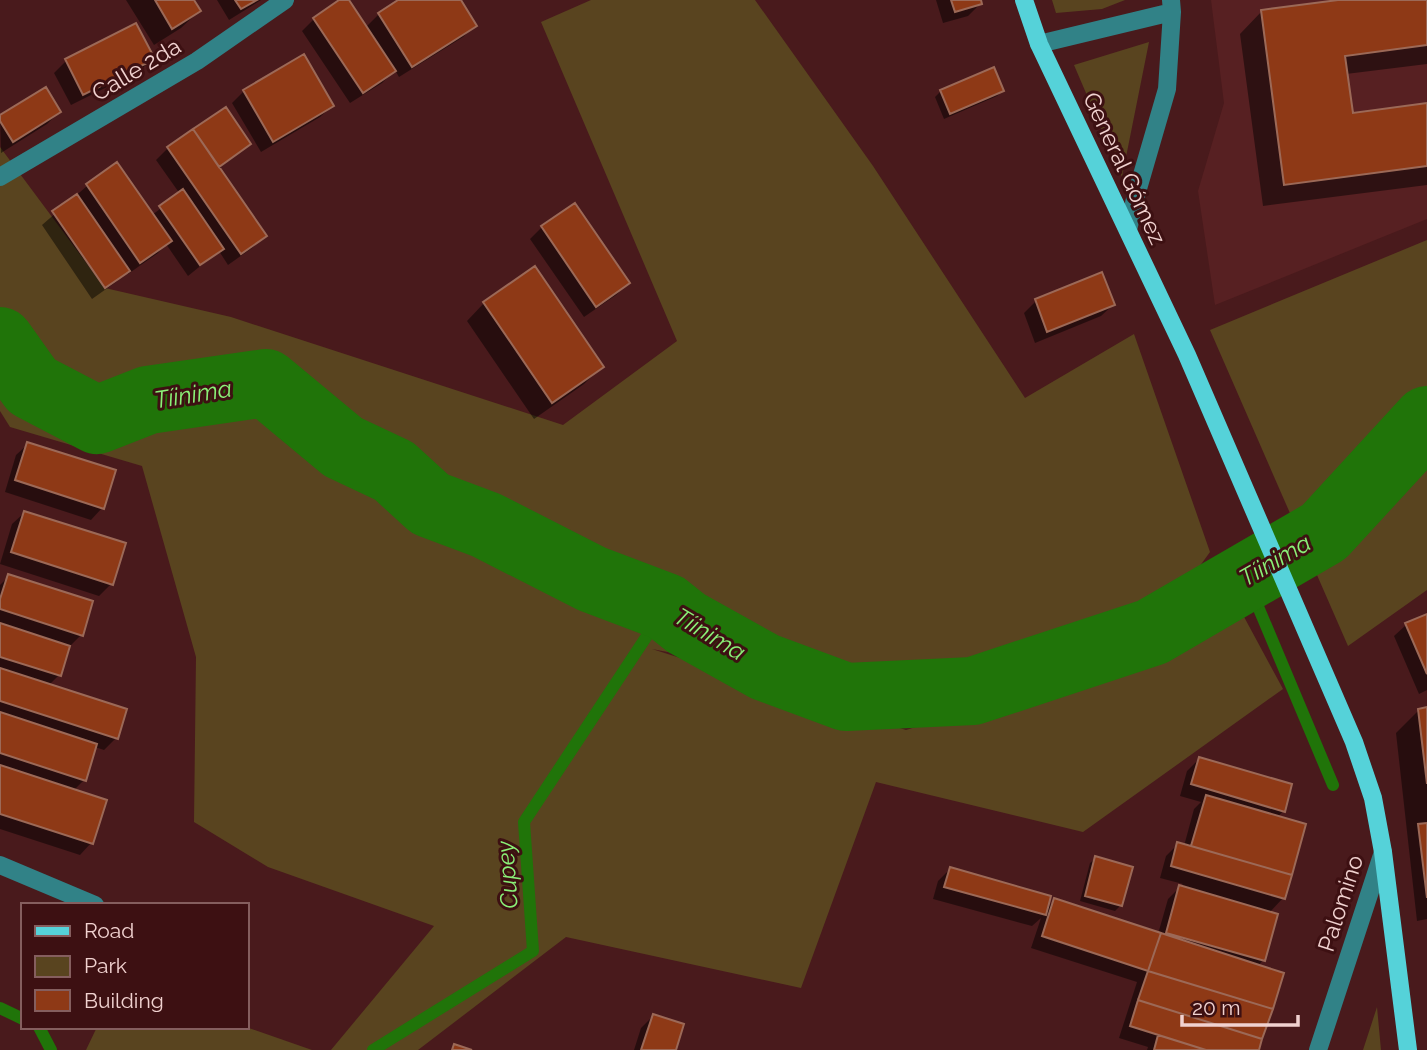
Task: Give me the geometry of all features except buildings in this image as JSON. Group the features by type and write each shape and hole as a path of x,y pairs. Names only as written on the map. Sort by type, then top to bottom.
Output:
{"main road":[{"name":"General Gómez","path":"1024,0 1039,44 1187,355 1354,742 1373,798 1382,852"},
{"path":"1382,852 1408,1050"}],"street":[{"name":"Calle 2da","path":"4,175 197,61 285,0"},
{"path":"1039,44 1171,6 1167,89 1128,230"},
{"name":"Palomino","path":"1318,1050 1382,852"},
{"path":"0,865 90,903"}],"shaded area":[{"path":"1211,0 1427,0 1427,219 1215,305 1198,191 1224,103"}],"green space":[{"path":"591,0 755,0 873,166 1025,398 1134,334 1210,552 1152,632 892,695 652,649 906,730 1102,668 1236,602 1283,689 1083,832 876,782 801,988 566,937 418,1050 331,1050 434,926 268,867 194,822 196,657 142,466 10,427 0,411 0,147 105,288 231,317 563,425 677,341 541,22"},
{"path":"1052,0 1125,0 1102,9 1056,13"},
{"path":"1149,42 1122,177 1074,65"},
{"path":"1427,240 1427,590 1348,646 1210,330"},
{"path":"1377,1007 1381,1050 1363,1050"},
{"path":"248,1028 312,1050 86,1050 96,1029"}],"waterway":[{"name":"Tíinima","path":"0,341 32,386 97,420 148,400 266,383 343,447 394,471 430,504 486,525 592,579 666,607 686,623 765,667 846,697 973,691 1152,632 1324,532 1427,420"},
{"path":"1246,578 1333,785"},
{"name":"Cupey","path":"373,1050 533,951 524,822 666,607"},
{"name":"Cupey","path":"0,1008 21,1018"},
{"name":"Cupey","path":"40,1029 51,1050"}]}
